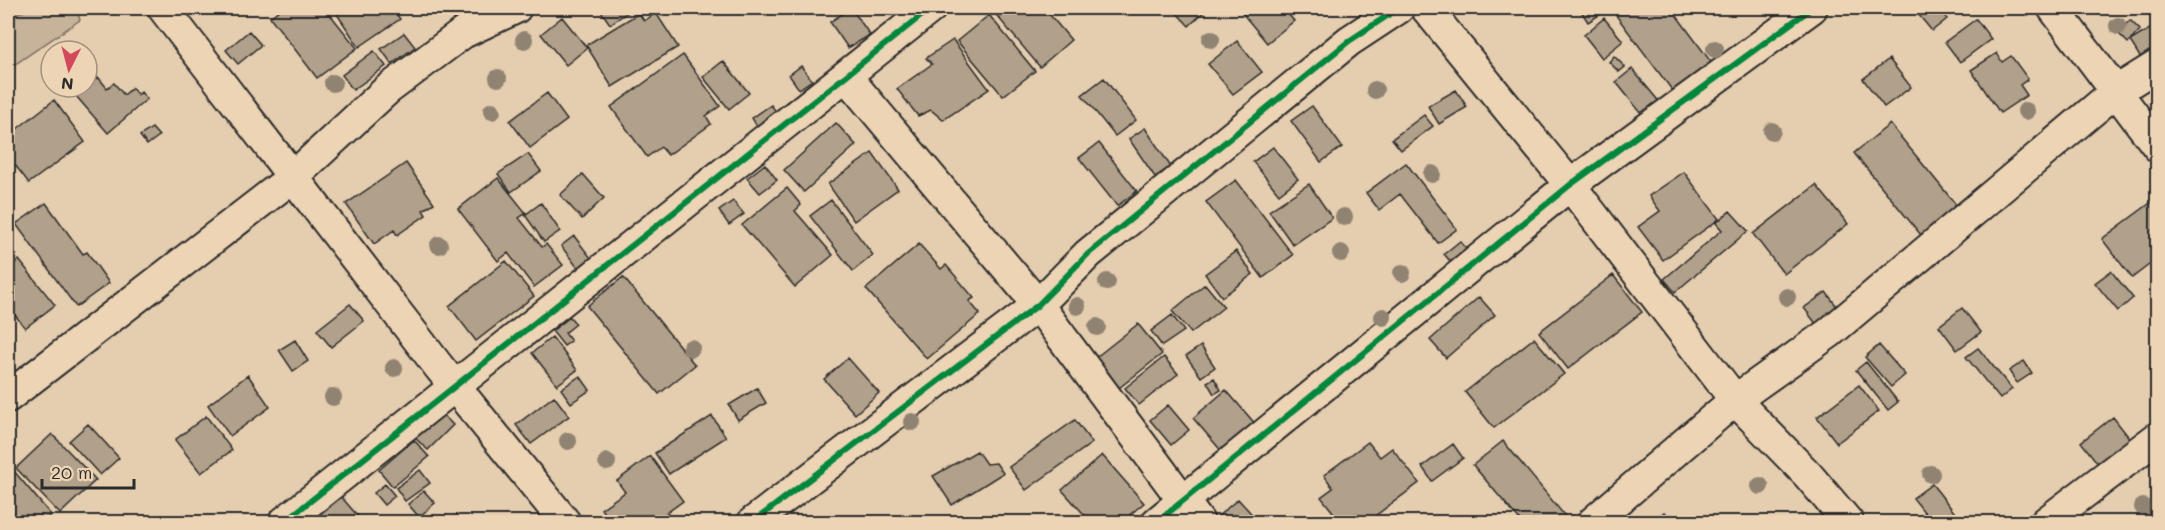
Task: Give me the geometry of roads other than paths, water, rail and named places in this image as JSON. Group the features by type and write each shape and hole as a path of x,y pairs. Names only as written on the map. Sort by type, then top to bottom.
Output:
{"street":[{"path":"162,8 456,387 565,522"},
{"path":"8,398 293,177 387,90 463,33 516,8"},
{"path":"284,522 932,8"},
{"path":"753,522 1038,304 1088,254 1349,41 1399,8"},
{"path":"1426,8 1570,185 1736,400 1808,475 1848,522"},
{"path":"1157,522 1191,512 1570,185 1812,8"},
{"path":"2053,8 2157,147"},
{"path":"1593,522 1736,400 1829,333 2115,92 2157,65"},
{"path":"846,76 1038,304 1191,512"},
{"path":"2046,522 2157,437"}]}
